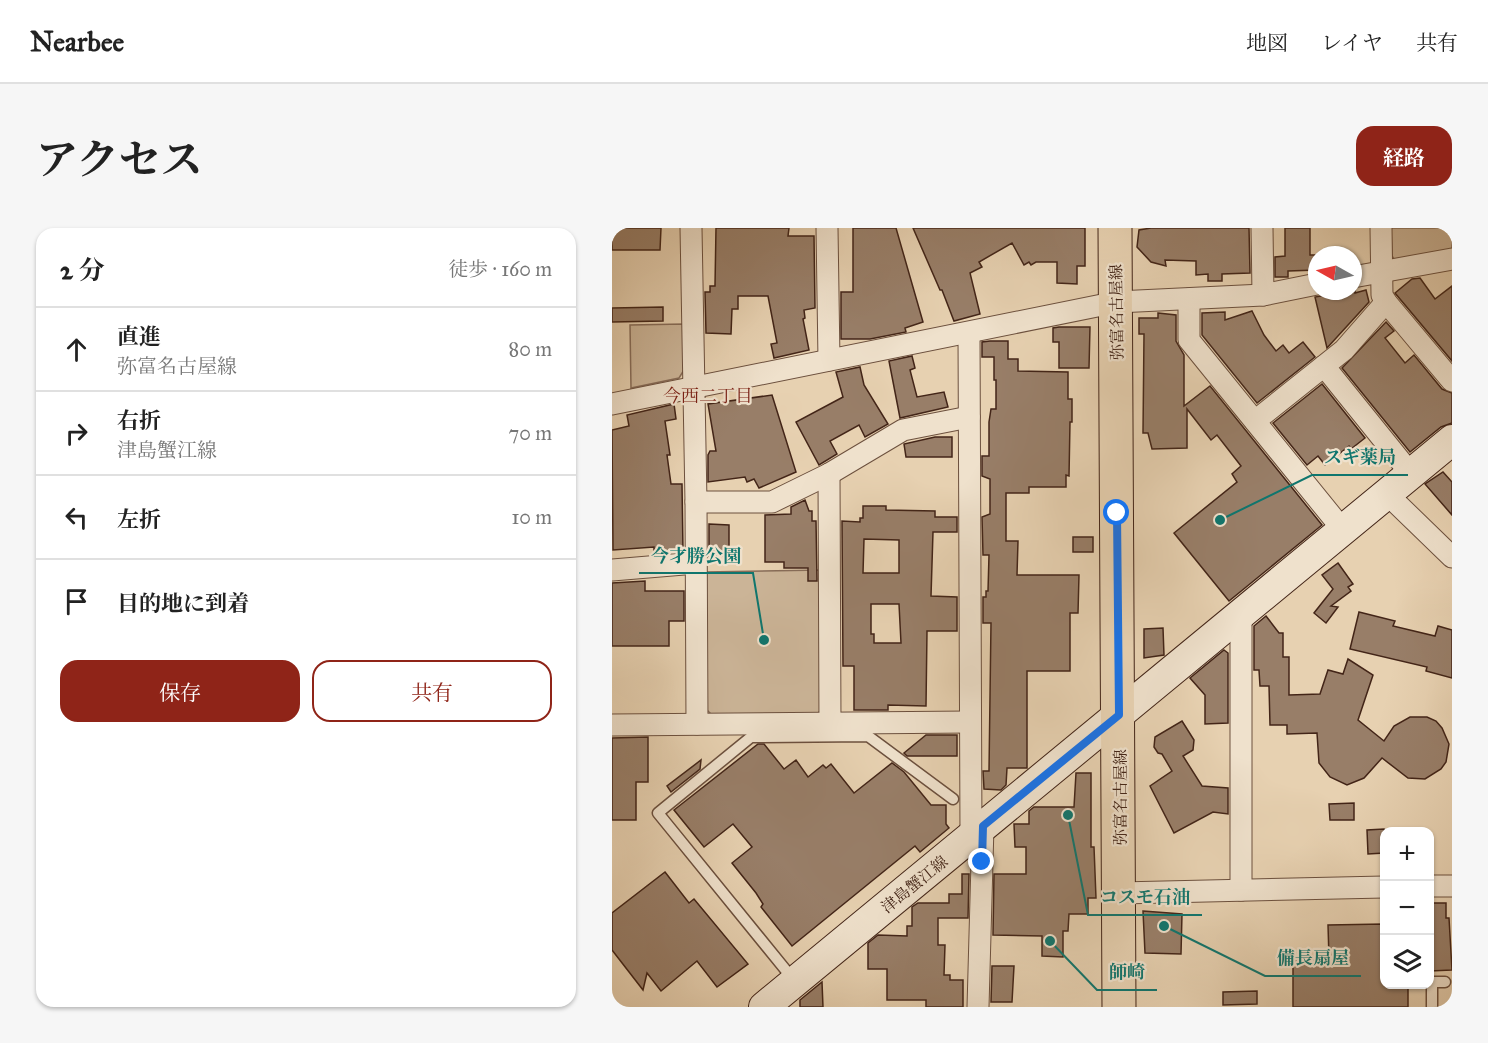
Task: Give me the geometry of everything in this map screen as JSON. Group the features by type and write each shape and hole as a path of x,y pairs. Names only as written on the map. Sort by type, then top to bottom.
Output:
{"main road":[{"name":"弥富名古屋線","path":"1115,228 1119,1007"},
{"name":"津島蟹江線","path":"764,1007 1452,440"}],"street":[{"path":"691,228 696,502 696,723"},
{"path":"827,228 829,360"},
{"path":"1262,228 1263,295"},
{"path":"1381,228 1382,295 1452,381"},
{"path":"1362,275 1452,259"},
{"path":"612,404 1117,302 1263,295 1308,286"},
{"path":"1189,299 1189,340 1343,530"},
{"path":"1255,421 1344,350 1386,302"},
{"path":"969,333 970,722 977,831 978,1007"},
{"path":"1324,366 1411,474"},
{"path":"696,502 772,502 829,474 903,430 969,417"},
{"path":"829,474 830,723"},
{"path":"1388,494 1452,557"},
{"path":"612,570 696,563"},
{"path":"1241,614 1241,890"},
{"path":"612,725 970,722"},
{"path":"1434,886 1452,886"},
{"path":"1120,893 1380,887"}],"lane":[{"path":"795,981 658,813 751,737 868,736 953,800"},
{"path":"1432,1007 1432,982 1445,982"}],"shaded area":[{"path":"1391,228 1452,228 1452,250 1397,263 1392,256"},
{"path":"684,324 684,370 679,378 631,388 630,325"},
{"path":"822,570 823,708 816,715 712,715 706,709 705,572"}],"building":[{"path":"612,228 661,228 660,250 612,250"},
{"path":"716,228 789,228 788,236 814,236 815,308 804,310 805,318 803,319 809,350 774,358 771,344 777,343 768,296 738,296 738,309 732,309 731,334 706,333 705,292 710,292 710,286 715,286"},
{"path":"853,228 896,228 923,322 905,328 906,332 870,339 841,339 841,292 853,292"},
{"path":"913,228 1085,228 1085,266 1077,266 1077,284 1057,283 1057,262 1036,262 1031,265 1029,262 1024,265 1012,243 979,262 982,267 970,273 980,314 954,321"},
{"path":"1249,228 1250,273 1222,274 1222,281 1208,281 1208,274 1196,275 1196,261 1165,260 1166,266 1151,262 1137,247 1139,230"},
{"path":"1285,228 1310,228 1308,270 1288,271 1288,277 1275,277 1275,257 1285,256"},
{"path":"1420,278 1435,299 1452,286 1452,361 1395,293 1412,279"},
{"path":"1366,290 1369,302 1327,348 1316,300 1362,300 1362,291"},
{"path":"663,307 663,321 612,322 612,308"},
{"path":"1252,311 1264,335 1276,351 1283,345 1289,353 1303,342 1315,357 1257,403 1202,335 1202,313 1225,312 1225,320"},
{"path":"1158,313 1176,315 1176,341 1184,355 1184,406 1210,386 1322,525 1229,601 1174,533 1237,482 1232,474 1241,466 1217,435 1211,440 1187,409 1187,448 1152,449 1148,433 1143,433 1144,334 1139,334 1139,318 1158,318"},
{"path":"1386,322 1394,331 1385,338 1405,363 1414,355 1442,389 1452,393 1452,423 1441,427 1410,452 1342,368"},
{"path":"1090,327 1089,368 1059,368 1059,342 1053,342 1053,328"},
{"path":"1008,341 1008,359 1018,359 1018,371 1068,372 1068,399 1072,399 1072,422 1070,422 1069,476 1066,475 1066,487 1029,487 1029,493 1006,493 1006,541 1018,541 1017,575 1079,575 1078,613 1070,613 1070,671 1027,671 1027,768 1007,768 1006,785 1001,790 984,789 983,771 989,771 991,623 983,623 983,597 986,597 986,591 988,591 989,555 983,555 982,517 990,514 990,479 982,476 982,456 989,456 989,422 991,409 996,409 996,380 994,380 994,357 982,357 982,342"},
{"path":"912,356 915,368 910,370 917,397 944,392 948,407 900,418 889,361"},
{"path":"860,367 864,385 888,424 865,437 859,425 830,441 837,454 819,465 796,422 843,397 836,372"},
{"path":"1322,384 1365,438 1351,449 1349,446 1325,465 1318,456 1307,465 1273,423"},
{"path":"772,395 796,472 759,488 754,479 747,482 745,477 708,482 708,455 710,451 716,451 708,404"},
{"path":"674,404 676,419 665,421 670,455 667,455 671,484 682,484 683,551 654,553 654,547 613,550 612,430 629,426 627,415"},
{"path":"935,437 952,437 952,457 906,457 904,444"},
{"path":"1443,472 1452,482 1452,515 1425,484"},
{"path":"805,500 809,511 812,511 812,521 816,521 817,581 808,581 808,568 784,568 784,562 765,562 765,515 791,514 791,507"},
{"path":"863,506 886,506 886,510 935,511 935,517 957,517 957,532 933,532 931,596 957,597 957,631 927,631 926,706 888,705 888,710 854,710 854,666 843,666 842,521 860,522 860,518 863,518","holes":["864,539 899,540 899,573 863,573","871,604 899,604 901,643 874,643 874,634 871,634"]},
{"path":"709,524 729,525 729,556 709,556"},
{"path":"1073,537 1093,537 1093,552 1073,552"},
{"path":"1338,563 1353,584 1348,587 1351,591 1331,606 1338,607 1326,623 1314,613 1333,589 1322,575"},
{"path":"645,581 645,591 684,591 684,621 669,621 669,646 612,646 612,583"},
{"path":"1359,612 1395,621 1393,626 1435,636 1438,626 1452,630 1452,678 1426,671 1427,667 1350,649"},
{"path":"1266,616 1279,633 1283,633 1283,657 1289,657 1289,695 1320,694 1328,670 1343,674 1348,659 1373,675 1358,720 1384,741 1394,726 1410,717 1427,717 1436,721 1449,744 1446,762 1441,769 1425,779 1408,778 1382,758 1364,778 1347,785 1330,777 1319,763 1317,733 1287,734 1287,725 1270,725 1269,686 1260,686 1259,670 1254,670 1254,626"},
{"path":"1163,628 1164,655 1144,658 1144,629"},
{"path":"1224,650 1228,653 1228,723 1205,724 1205,695 1190,678"},
{"path":"1182,721 1194,740 1193,750 1183,756 1202,786 1228,788 1228,814 1213,812 1174,833 1150,786 1172,771 1162,754 1158,753 1154,747 1155,737"},
{"path":"926,735 957,735 957,756 907,756 904,753"},
{"path":"648,737 648,782 636,782 636,820 612,820 612,738"},
{"path":"758,744 764,744 784,769 796,760 808,777 823,765 826,768 831,764 854,793 892,763 904,772 931,805 946,805 946,824 949,828 920,852 915,846 792,946 761,907 763,904 756,893 732,863 752,847 733,824 704,847 674,810"},
{"path":"701,760 700,769 671,792 667,786"},
{"path":"1076,773 1091,773 1091,847 1094,847 1096,898 1088,898 1088,914 1069,914 1068,931 1063,931 1063,957 1042,956 1042,936 993,935 994,874 1026,874 1026,847 1015,847 1014,824 1029,824 1029,811 1034,807 1074,807"},
{"path":"1354,803 1354,820 1330,820 1329,804"},
{"path":"1380,829 1380,853 1368,854 1367,830"},
{"path":"665,872 689,903 694,899 748,964 717,987 697,961 661,991 647,973 643,990 612,950 612,913"},
{"path":"962,874 969,874 968,918 938,918 938,945 945,945 944,975 950,975 950,980 963,980 963,1007 926,1007 926,1000 887,1000 887,969 868,969 868,943 878,935 907,936 907,926 912,926 912,907 918,903 949,903 949,894 962,894"},
{"path":"1434,903 1446,903 1452,970 1434,971"},
{"path":"1143,911 1182,914 1181,954 1145,953"},
{"path":"1380,924 1380,989 1408,989 1408,1007 1293,1007 1293,959 1329,958 1328,925"},
{"path":"992,966 1014,966 1012,1002 991,1002"},
{"path":"822,982 823,1007 800,1007 800,1000"},
{"path":"1257,991 1257,1004 1223,1005 1223,992"}],"place":[{"name":"スギ薬局","path":"1220,520"},
{"name":"今才勝公園","path":"764,640"},
{"name":"コスモ石油","path":"1068,815"},
{"name":"備長扇屋","path":"1164,926"},
{"name":"師崎","path":"1050,941"}],"district":[{"name":"今西二丁目","path":"708,396"}],"route":[{"path":"982,862 983,826 1119,715 1117,513"}]}
